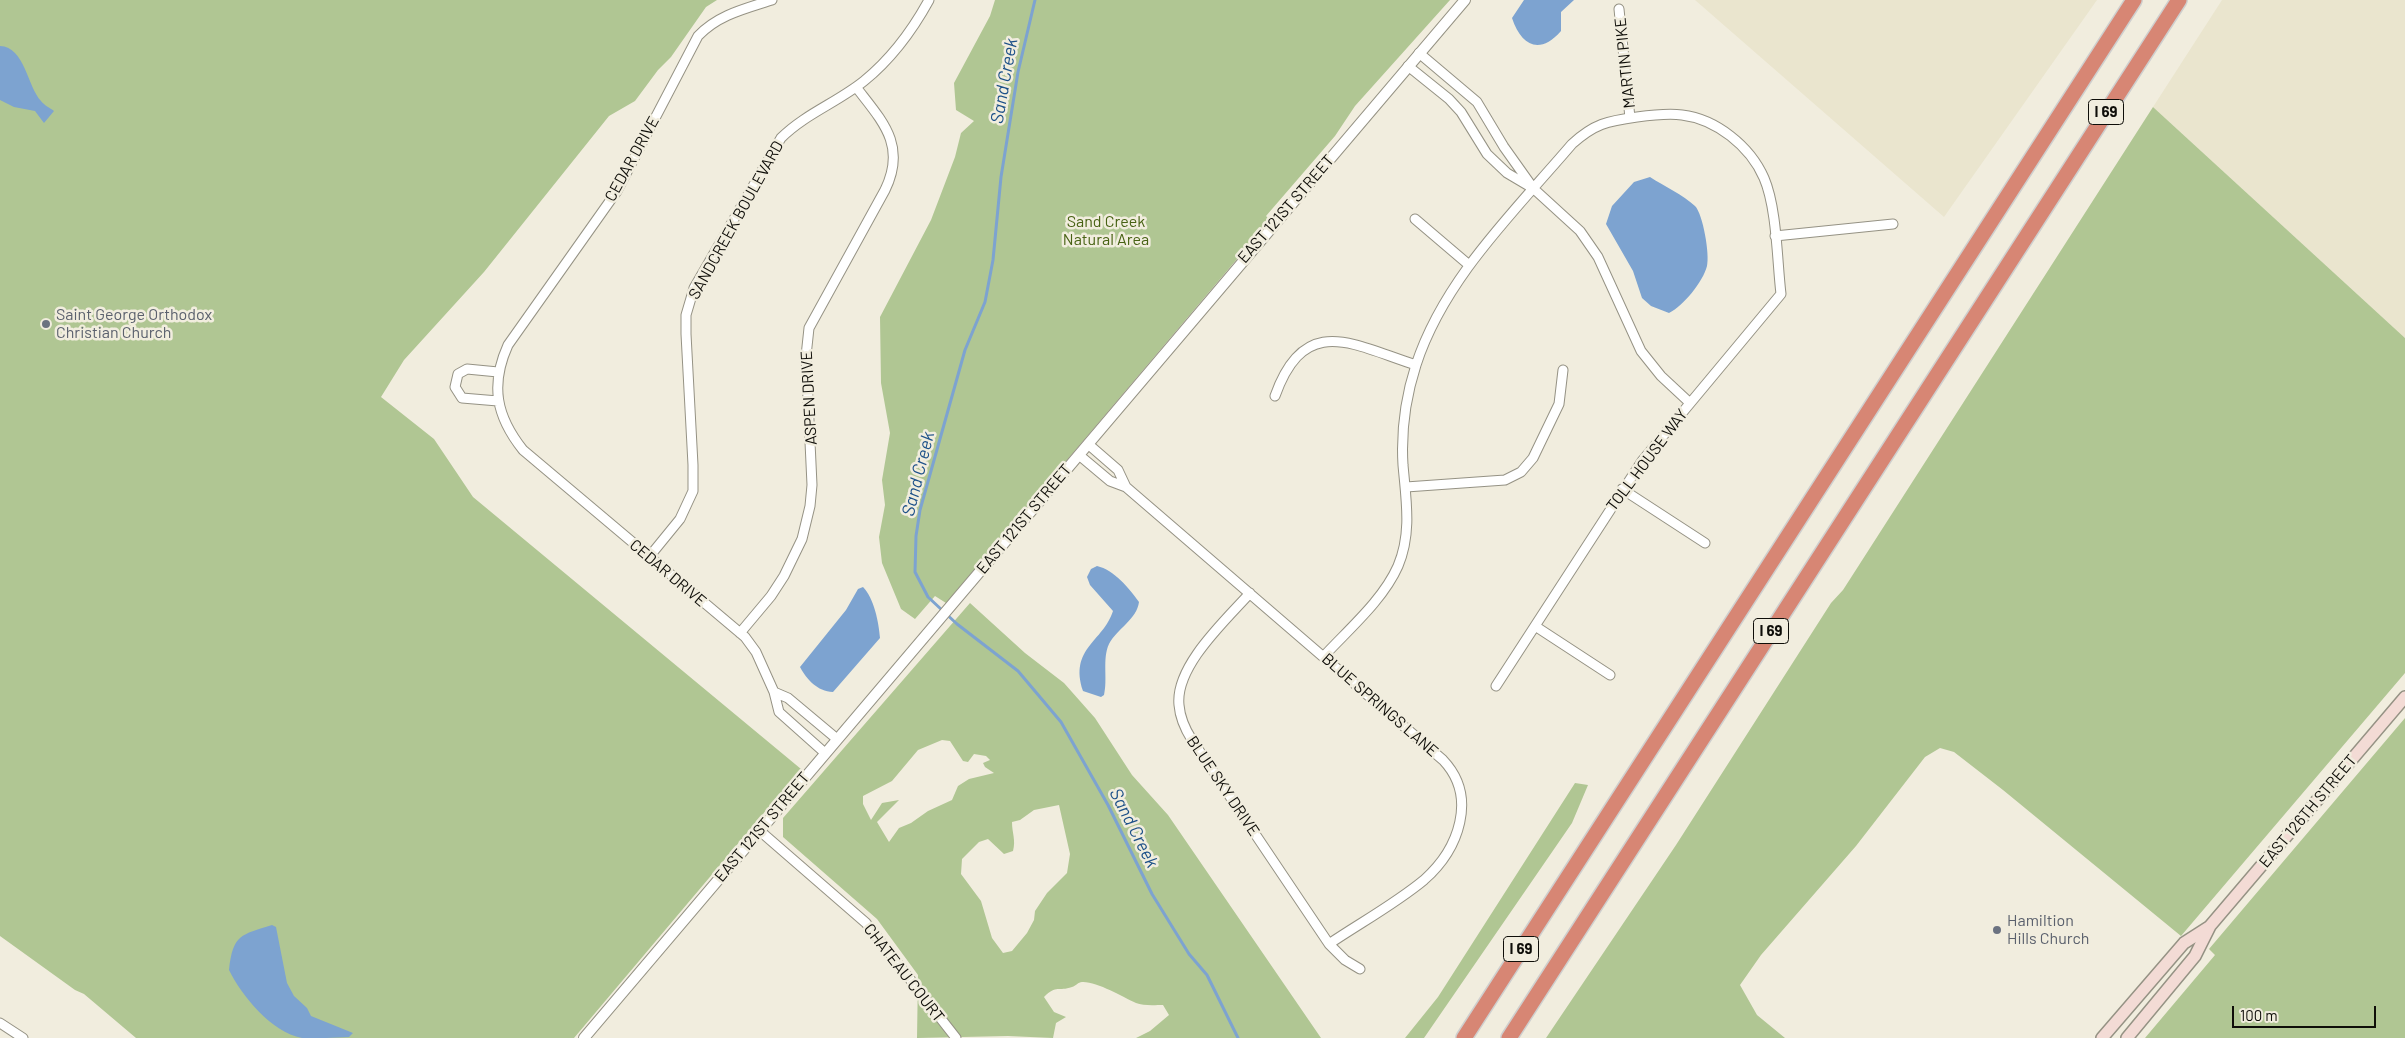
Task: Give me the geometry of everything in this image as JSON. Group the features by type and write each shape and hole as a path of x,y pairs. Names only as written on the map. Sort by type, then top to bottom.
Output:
{"highway":[{"name":"I 69","path":"1464,1038 2134,0"},
{"name":"I 69","path":"1509,1038 2179,0"}],"main road":[{"name":"EAST 126TH STREET","path":"2127,1038 2195,956 2210,926 2405,697"},
{"name":"EAST 126TH STREET","path":"2102,1038 2184,943 2210,926"}],"street":[{"name":"CEDAR DRIVE","path":"772,0 722,17 708,26 698,36 617,191 516,331 508,345 498,372 498,402 507,428 523,450 740,632 756,652 774,692 779,712 825,752"},
{"name":"SANDCREEK BOULEVARD","path":"649,557 686,509 692,491 694,465 686,315 694,288 781,138 795,125 856,87 886,60 898,47 929,0"},
{"name":"EAST 121ST STREET","path":"584,1038 1465,0"},
{"name":"MARTIN PIKE","path":"1619,9 1630,118"},
{"path":"1419,53 1477,102 1504,147 1534,189"},
{"path":"1408,66 1449,99 1461,112 1487,154 1507,173 1534,189 1564,215 1589,243 1598,257 1641,351 1661,376 1690,402"},
{"name":"ASPEN DRIVE","path":"740,632 771,596 784,576 806,525 812,484 806,356 809,328 885,190 893,169 891,138 880,119 856,87"},
{"name":"TOLL HOUSE WAY","path":"1324,656 1380,594 1397,566 1407,536 1404,425 1410,385 1434,318 1470,266 1572,144 1591,127 1606,122 1654,114 1684,115 1705,122 1734,138 1750,156 1764,177 1768,190 1775,236 1781,294 1651,448 1622,489 1496,686"},
{"path":"1415,219 1470,266"},
{"path":"1775,236 1892,224"},
{"path":"1275,396 1289,366 1303,351 1315,342 1333,340 1344,342 1416,366"},
{"path":"498,372 467,369 458,374 455,387 462,398 498,402"},
{"path":"1406,487 1505,480 1521,472 1533,458 1559,404 1563,370"},
{"name":"BLUE SPRINGS LANE","path":"1088,444 1118,470 1126,487"},
{"name":"BLUE SPRINGS LANE","path":"1078,455 1110,481 1126,487 1443,760 1455,775 1463,799 1463,813 1457,833 1434,870 1412,889 1329,944"},
{"path":"1622,489 1705,543"},
{"name":"BLUE SKY DRIVE","path":"1250,593 1190,664 1180,686 1178,703 1181,718 1198,749 1329,944 1345,960 1360,970"},
{"path":"1535,626 1610,675"},
{"path":"774,692 788,698 837,739"},
{"name":"CHATEAU COURT","path":"760,830 866,922 956,1038"},
{"path":"0,1023 23,1038"}],"shaded area":[{"path":"1695,0 2097,0 1944,217"},
{"path":"2222,0 2405,0 2405,338 2153,107"}],"green space":[{"path":"0,0 717,0 706,7 671,57 658,70 635,101 609,116 484,272 404,360 381,397 434,439 473,497 801,769 574,1038 136,1038 84,994 75,990 0,936"},
{"name":"Sand Creek Natural Area","path":"995,0 1450,0 1355,106 1335,136 1266,216 1270,220 946,603 935,596 915,619 901,609 882,563 879,537 885,505 882,480 890,433 881,383 880,317 931,220 955,157 961,133 974,121 956,110 954,83 990,16"},
{"path":"2153,107 2405,338 2405,673 2181,936 2003,790 1954,752 1940,748 1925,757 1856,846 1761,955 1740,985 1757,1015 1785,1038 1546,1038 1676,845 1831,603 1843,590"},
{"path":"970,603 1025,653 1064,683 1095,718 1132,775 1168,815 1321,1038 1136,1038 1150,1031 1169,1015 1163,1005 1139,1004 1102,987 1082,982 1067,988 1055,989 1044,997 1054,1012 1066,1017 1056,1023 1053,1038 1008,1036 917,1038 918,975 877,919 783,837 783,818","holes":["942,740 950,741 963,761 968,762 974,754 986,756 990,760 983,763 985,767 994,773 969,779 958,786 952,800 899,828 889,842 877,822 899,800 882,803 871,820 863,804 863,796 892,781 918,750","1059,805 1070,854 1067,873 1047,893 1035,911 1034,920 1027,933 1012,951 1003,953 992,938 981,901 961,874 962,859 979,842 988,839 1004,854 1013,851 1012,822 1020,820 1034,810"]},
{"path":"2405,718 2405,1038 2145,1038 2215,955 2209,949"},
{"path":"1575,783 1588,785 1572,823 1424,1038 1405,1038 1438,997"}],"water":[{"path":"1524,0 1574,0 1561,12 1561,31 1553,39 1538,45 1526,41 1520,35 1512,18"},
{"path":"0,46 8,48 15,53 25,68 36,94 42,102 54,111 44,123 35,111 14,107 0,100"},
{"path":"1650,177 1695,206 1701,217 1707,244 1708,261 1705,272 1697,286 1686,299 1669,313 1651,306 1642,298 1633,271 1606,224 1612,206 1634,182"},
{"path":"1097,566 1115,575 1139,602 1135,614 1109,644 1106,656 1105,689 1104,695 1101,697 1083,691 1080,676 1080,665 1084,655 1108,622 1113,611 1090,585 1087,577 1091,569"},
{"path":"863,587 873,604 880,638 833,692 822,690 809,680 800,667 846,610 858,589"},
{"path":"272,925 276,927 287,983 294,996 307,1008 311,1016 353,1033 349,1037 302,1038 290,1034 269,1021 242,991 229,970 233,949 240,938 246,934"}],"waterway":[{"name":"Sand Creek","path":"1035,0 1018,72 1001,177 993,260 985,302 965,350 920,510 916,536 915,572 928,597 957,624 1018,671 1061,722 1108,805 1152,894 1189,954 1207,975 1238,1038"}],"place":[{"name":"Saint George Orthodox Christian Church","path":"46,324"},
{"name":"Hamiltion Hills Church","path":"1997,930"}]}
